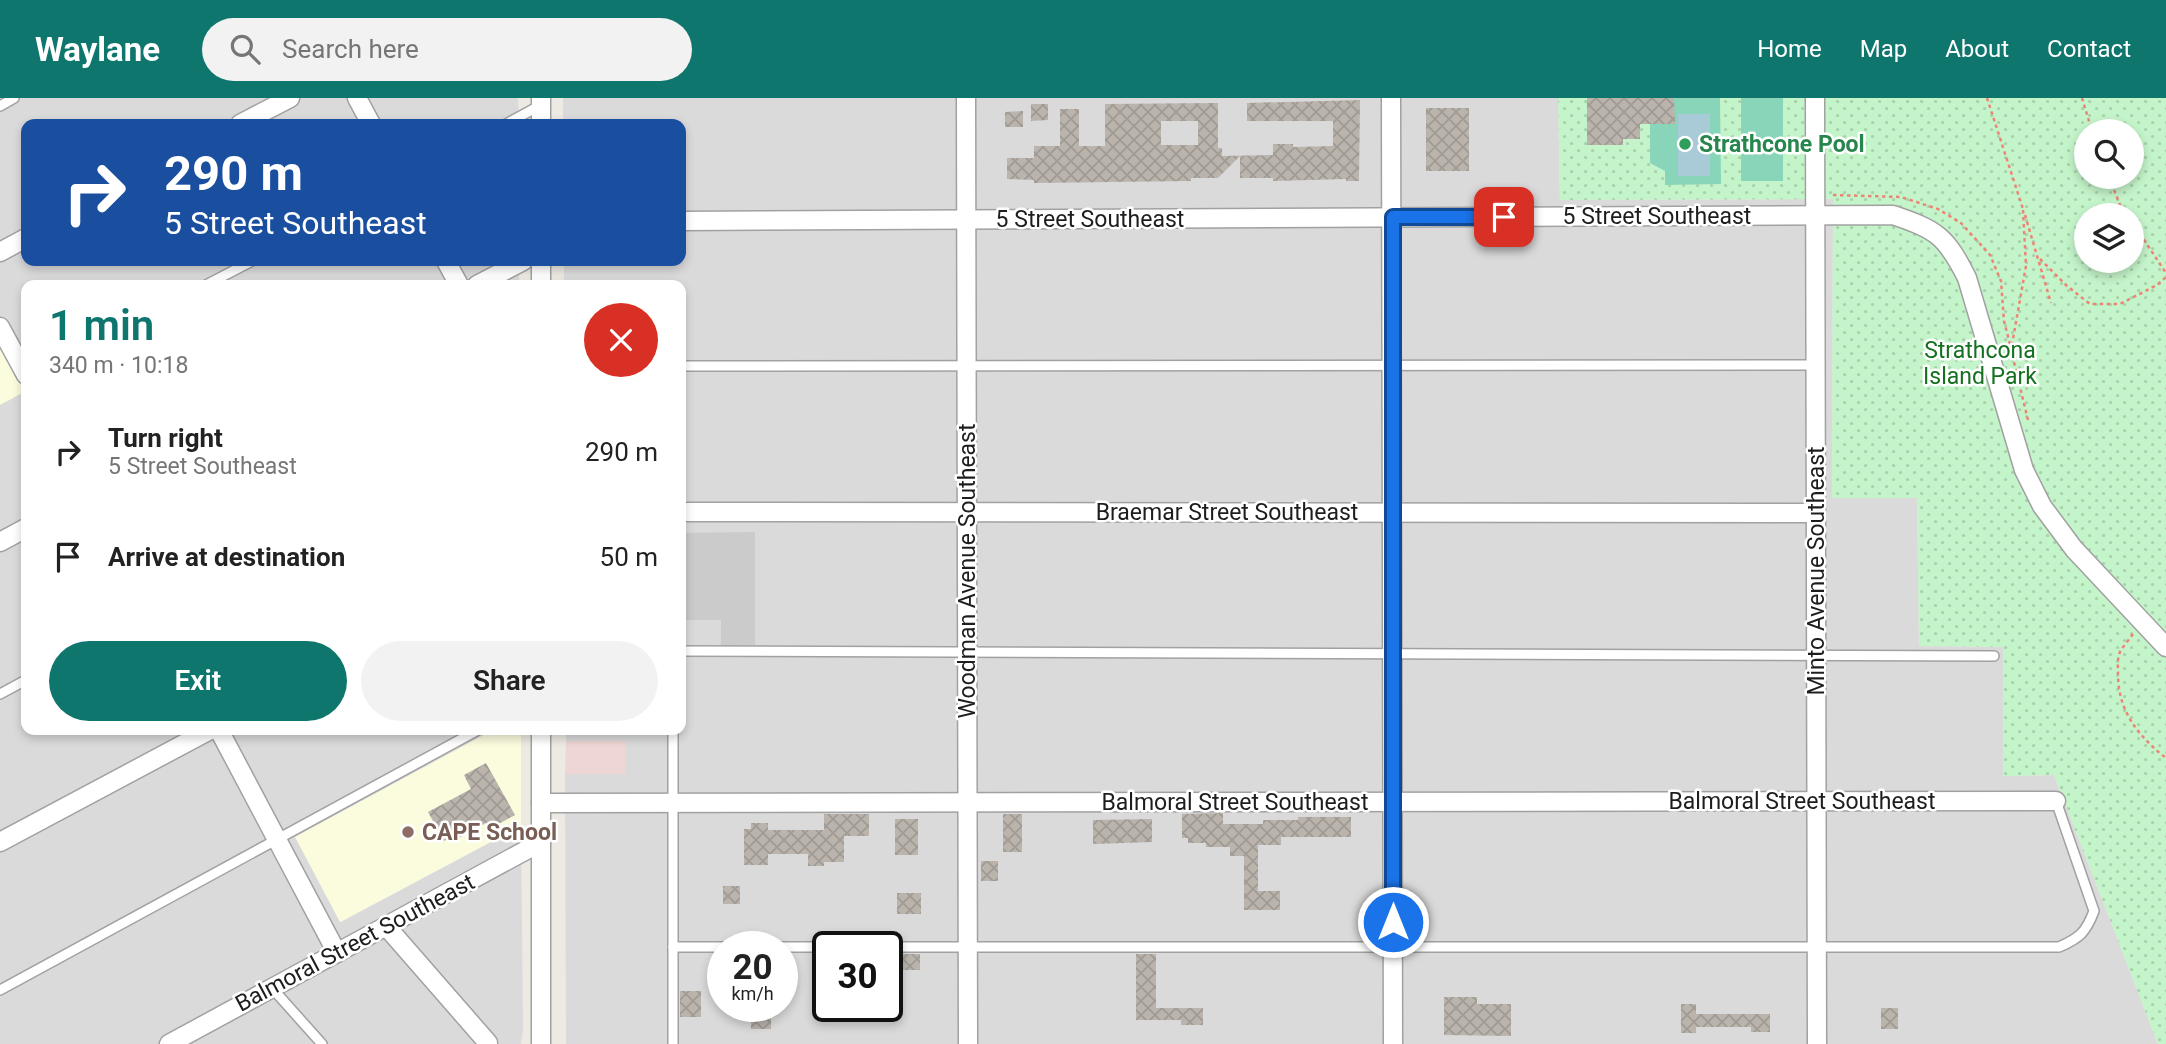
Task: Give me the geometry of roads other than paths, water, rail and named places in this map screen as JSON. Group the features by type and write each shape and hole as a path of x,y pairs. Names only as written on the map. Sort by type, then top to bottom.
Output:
{"street":[{"path":"250,119 290,98"},
{"path":"357,98 369,119"},
{"name":"Woodman Avenue Southeast","path":"966,98 968,1044"},
{"path":"1391,98 1393,1044"},
{"name":"Minto Avenue Southeast","path":"1815,98 1817,1044"},
{"name":"5 Street Southeast","path":"686,221 1893,215 1917,223 1938,235 1953,250 1967,278 2024,470 2042,506 2074,549 2166,647"},
{"path":"0,252 21,241"},
{"path":"0,327 21,366"},
{"name":"Braemar Street Southeast","path":"686,512 1816,513"},
{"path":"0,542 21,531"},
{"path":"0,842 201,735"},
{"path":"222,735 337,953"},
{"path":"541,735 541,1044"},
{"name":"Balmoral Street Southeast","path":"541,803 2056,801"},
{"name":"Balmoral Street Southeast","path":"169,1044 541,842"},
{"path":"386,926 488,1044"}],"lane":[{"path":"0,106 14,98"},
{"path":"514,119 541,102"},
{"path":"216,280 242,266"},
{"path":"686,366 1816,365"},
{"path":"686,651 1994,656"},
{"path":"0,694 21,683"},
{"path":"0,990 469,735"},
{"path":"673,735 673,1044"},
{"path":"903,947 2059,947 2074,941 2087,929 2094,911 2056,801"},
{"path":"673,947 707,947"},
{"path":"272,988 322,1044"}],"water":[{"path":"1678,114 1710,114 1710,176 1678,176"}],"place":[{"name":"Strathcone Pool","path":"1685,144"},
{"name":"CAPE School","path":"408,832"}],"park label":[{"name":"Strathcona Island Park","path":"1980,363"}]}
